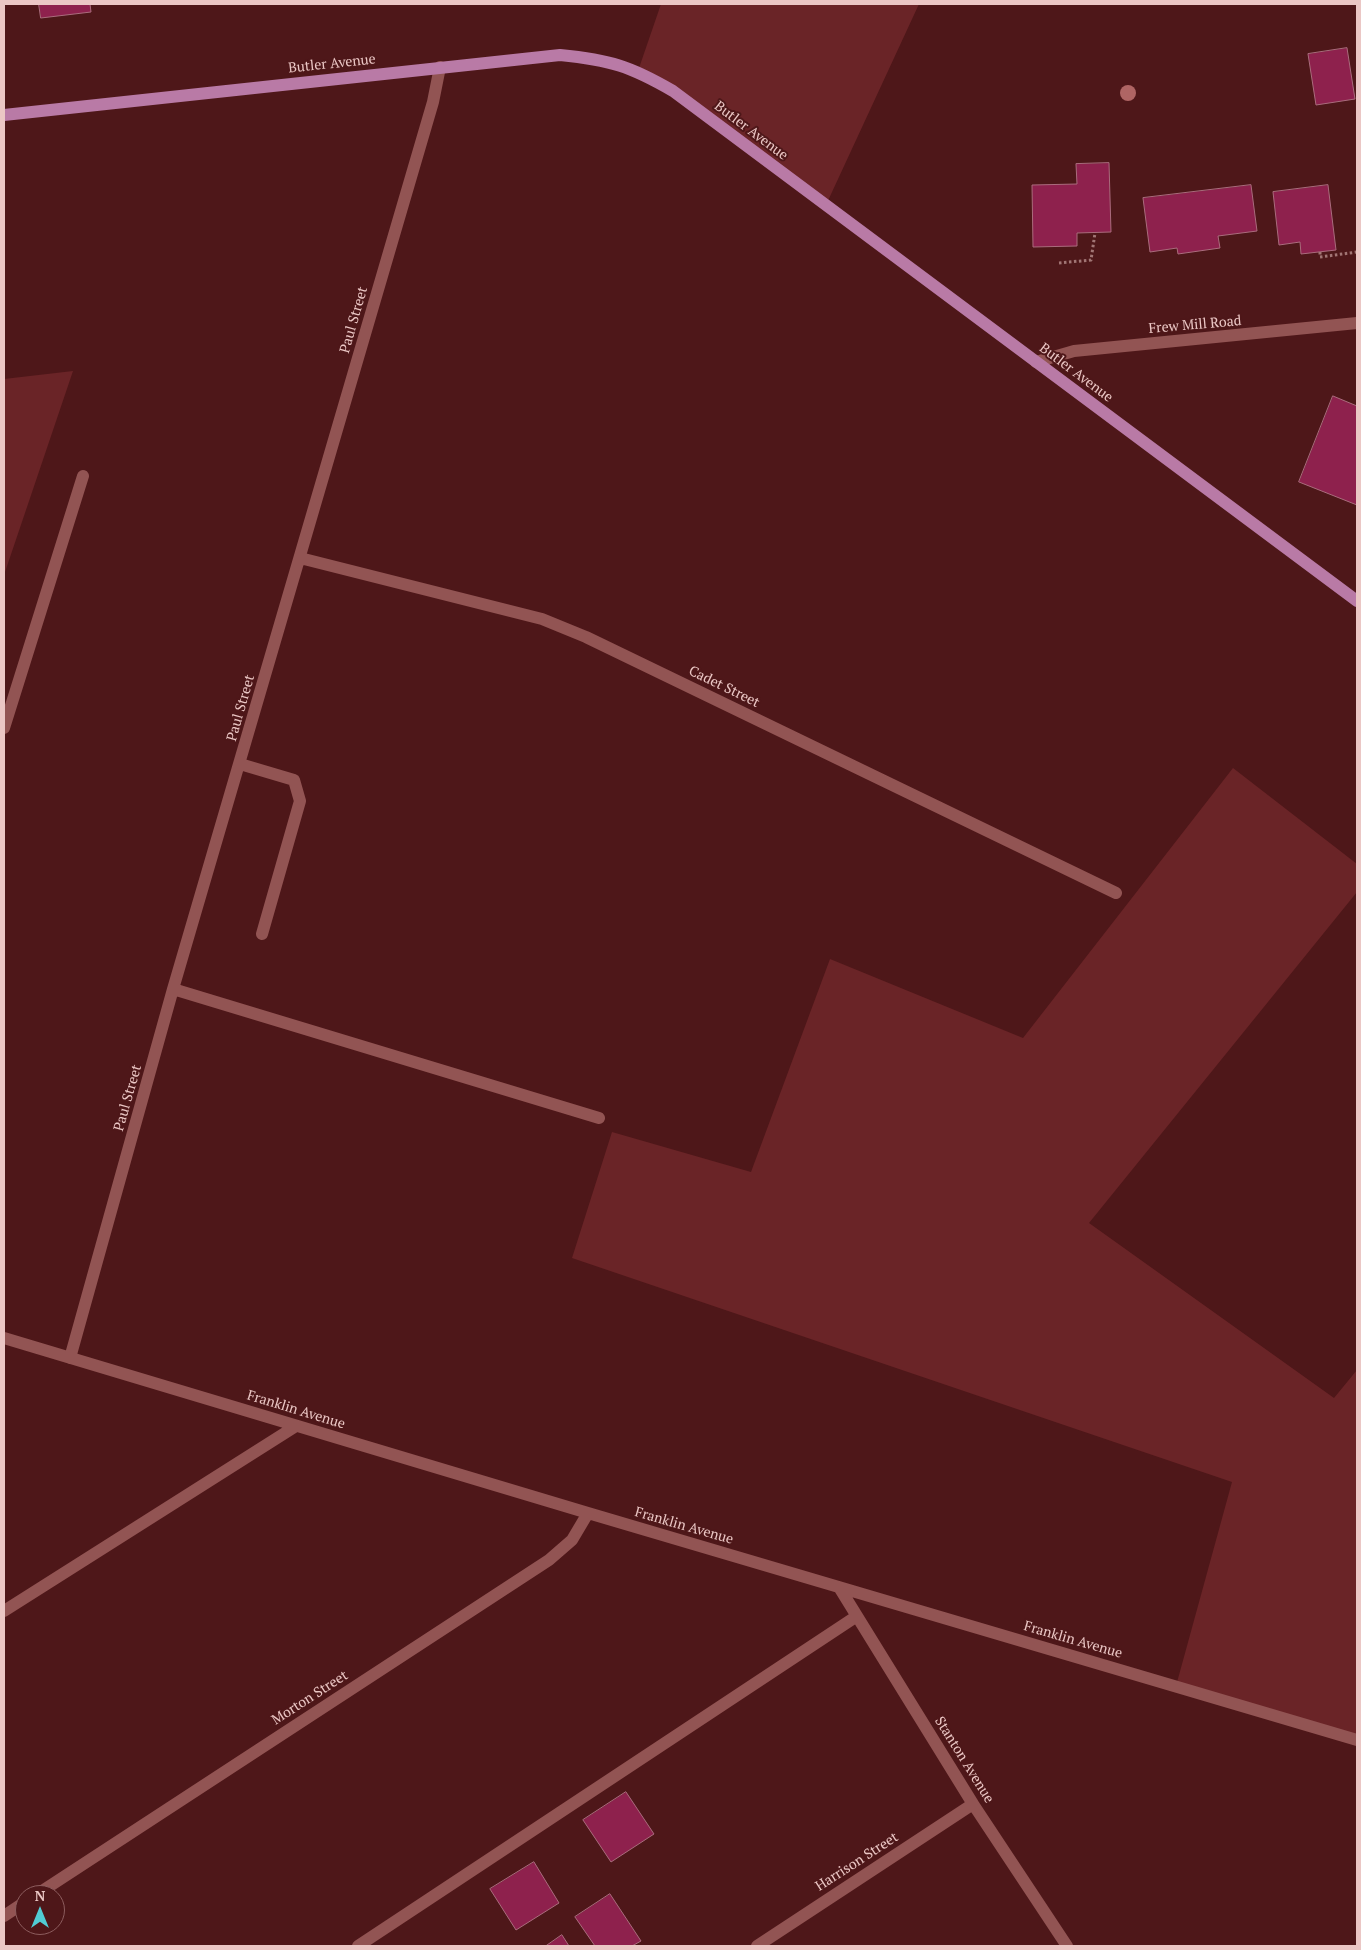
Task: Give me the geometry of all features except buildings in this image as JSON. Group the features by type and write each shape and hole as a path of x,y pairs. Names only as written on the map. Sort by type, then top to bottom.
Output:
{"main road":[{"name":"Butler Avenue","path":"4,115 560,55 600,59 638,71 673,92 1357,601"}],"street":[{"name":"Paul Street","path":"70,1358 174,989 433,102 440,67"},
{"name":"Frew Mill Road","path":"1036,362 1074,351 1357,323"},
{"path":"4,728 83,476"},
{"name":"Cadet Street","path":"300,558 542,619 586,637 1116,893"},
{"path":"240,764 294,780 300,801 262,934"},
{"path":"174,989 599,1118"},
{"name":"Franklin Avenue","path":"4,1338 1357,1740"},
{"path":"4,1611 296,1426"},
{"name":"Morton Street","path":"51,1885 549,1560 572,1540 588,1513"},
{"name":"Stanton Avenue","path":"839,1587 973,1804 1067,1946"},
{"path":"358,1946 857,1616"},
{"name":"Harrison Street","path":"757,1946 973,1804"},
{"path":"4,1916 15,1909"}],"path":[{"path":"1059,263 1091,260 1095,233"},
{"path":"1320,252 1320,257 1357,252"}],"shaded area":[{"path":"661,4 919,4 826,205 638,71"},
{"path":"73,371 4,575 4,379"},
{"path":"1233,768 1357,864 1357,892 1089,1223 1334,1398 1357,1370 1357,1740 1176,1686 1232,1482 572,1258 612,1132 751,1172 830,959 1023,1038"}]}
